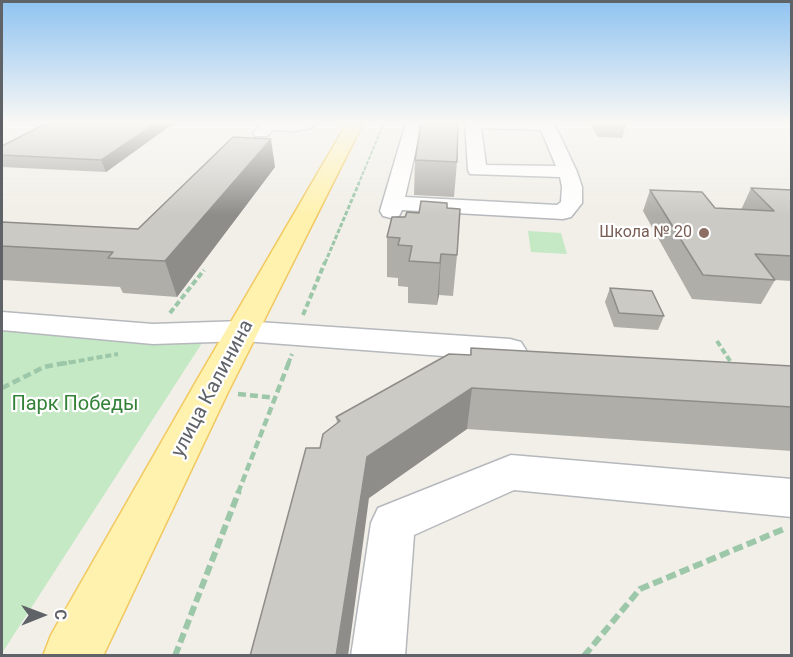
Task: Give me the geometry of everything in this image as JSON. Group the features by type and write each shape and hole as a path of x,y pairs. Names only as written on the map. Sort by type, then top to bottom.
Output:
{"main road":[{"name":"улица Калинина","path":"72,656 339,154"}],"street":[{"path":"406,154 392,207 563,212 571,203 572,187 560,154"},
{"path":"476,154 477,170 568,172"},
{"path":"2,321 153,334 243,332 540,352"},
{"path":"378,656 393,523 511,472 790,512"}],"path":[{"path":"175,656 292,357 294,336 371,154"},
{"path":"717,341 734,369"},
{"path":"584,656 640,589 790,512"}],"green space":[{"path":"528,231 561,233 567,254 531,252"},
{"name":"Парк Победы","path":"2,324 202,343 2,653"}],"building":[{"path":"2,154 110,154 101,160"},
{"path":"216,154 258,154 165,261 108,258 113,252 2,246 2,222 138,229"},
{"path":"416,154 457,154 457,162 415,160"},
{"path":"751,188 792,190 792,256 755,254 775,280 703,275 650,190 702,192 715,208 774,211"},
{"path":"421,201 447,203 447,208 460,209 457,255 441,254 440,263 409,261 412,246 398,245 400,238 387,237 392,217 405,217 407,212 419,213"},
{"path":"610,288 652,291 664,316 619,313"},
{"path":"471,348 792,366 792,407 472,388 367,457 336,656 250,656 306,448 320,448 323,434 340,421 336,417 449,354 471,355"}],"place":[{"name":"Школа № 20","path":"704,233"}]}
